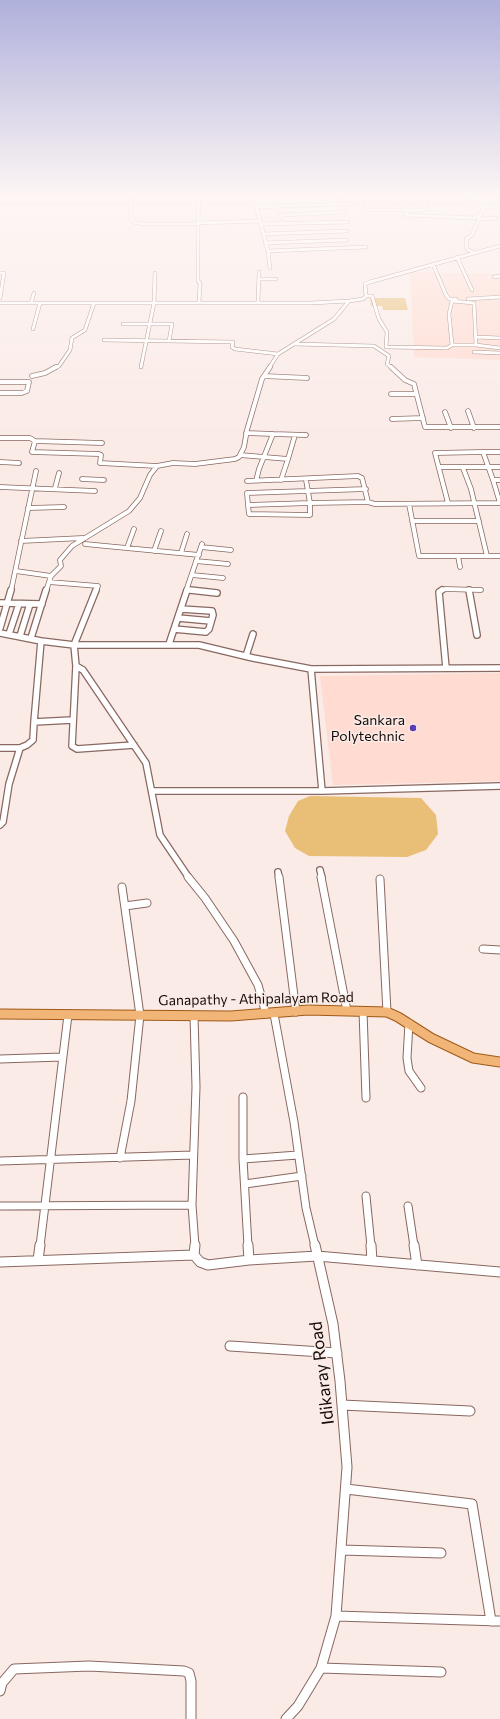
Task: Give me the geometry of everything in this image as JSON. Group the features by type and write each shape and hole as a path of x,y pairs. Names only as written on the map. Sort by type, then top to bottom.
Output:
{"main road":[{"name":"Ganapathy - Athipalayam Road","path":"0,1014 194,1016 270,1014 308,1010 388,1012 409,1023 431,1038 473,1058 500,1062"}],"street":[{"path":"141,367 154,303 155,274"},
{"path":"198,274 198,281 200,283 199,303"},
{"path":"258,302 259,274"},
{"path":"366,296 366,284 399,274"},
{"path":"438,274 450,300 449,314 452,345"},
{"path":"465,274 472,290"},
{"path":"494,277 500,276"},
{"path":"259,279 276,279"},
{"path":"0,298 1,282"},
{"path":"31,303 34,293"},
{"path":"0,304 311,303 349,301 363,299 366,296 372,296 379,319 387,332 386,347 447,348 452,345 476,345 482,347 500,348"},
{"path":"450,300 474,301 500,297"},
{"path":"36,441 32,452 99,454 101,455 100,463 157,466 172,463 195,464 235,459 240,455 244,447 246,433 262,378 278,354 334,319 349,301"},
{"path":"474,301 476,345"},
{"path":"33,329 40,303"},
{"path":"32,376 45,373 59,366 70,350 72,338 85,330 94,303"},
{"path":"123,324 172,324 169,341"},
{"path":"476,337 500,338"},
{"path":"104,340 233,342 232,347 278,354"},
{"path":"295,344 377,347 389,356 387,364 405,380 414,384 424,426 428,428 500,427"},
{"path":"474,352 500,353"},
{"path":"264,376 307,378"},
{"path":"0,382 29,382 27,391 22,393 0,393"},
{"path":"391,394 416,394"},
{"path":"468,410 474,428"},
{"path":"445,412 451,428"},
{"path":"392,419 423,418"},
{"path":"246,433 306,435"},
{"path":"256,481 259,469 273,434"},
{"path":"281,480 295,435"},
{"path":"0,438 30,438 36,441 102,443"},
{"path":"248,505 368,502 409,504 500,503 483,452"},
{"path":"448,504 435,453 500,452"},
{"path":"240,455 288,459"},
{"path":"0,462 19,462"},
{"path":"31,638 51,576 61,566 60,560 72,546 106,527 129,511 140,498 150,475 157,466"},
{"path":"439,467 500,467"},
{"path":"463,468 479,521 487,556"},
{"path":"0,628 16,571 31,488 36,471"},
{"path":"55,488 58,474"},
{"path":"247,481 358,476 362,478 366,489 368,502"},
{"path":"79,490 82,477 104,480"},
{"path":"306,480 308,491 310,503 310,515 250,515 247,493 308,491 366,489"},
{"path":"493,480 500,480"},
{"path":"0,487 55,488 95,491"},
{"path":"409,504 419,556 500,556"},
{"path":"28,508 64,507"},
{"path":"412,521 479,521"},
{"path":"127,548 134,529"},
{"path":"154,551 161,531"},
{"path":"181,553 187,534"},
{"path":"21,541 84,538"},
{"path":"84,544 199,555"},
{"path":"169,644 201,546 232,550"},
{"path":"458,556 460,567"},
{"path":"196,561 228,564"},
{"path":"16,571 51,576"},
{"path":"192,575 223,578"},
{"path":"49,582 98,586 74,645 76,666 72,720 72,746 76,749 134,745"},
{"path":"446,668 439,592 445,589 482,590"},
{"path":"187,590 217,593"},
{"path":"469,590 477,635"},
{"path":"0,603 42,604"},
{"path":"9,634 19,604"},
{"path":"20,636 30,604"},
{"path":"174,629 206,632 209,629 213,614 212,611 181,609"},
{"path":"178,618 211,621"},
{"path":"0,633 41,641 74,645 199,645 311,669 500,668"},
{"path":"246,656 254,634"},
{"path":"0,748 20,748 33,740 41,641"},
{"name":"Idikaray Road","path":"76,666 83,670 146,763 160,835 173,852 182,869 205,898 234,941 258,985 270,1014 302,1176 306,1208 333,1324 347,1467 336,1616 321,1668 298,1706 286,1719"},
{"path":"311,669 322,791"},
{"path":"34,722 72,720"},
{"path":"0,825 3,822 9,784 20,748"},
{"path":"152,791 322,791 500,786"},
{"path":"320,870 347,1010"},
{"path":"278,872 296,1012"},
{"path":"380,879 388,1012"},
{"path":"120,1158 132,1101 140,1015 122,887"},
{"path":"125,906 147,903"},
{"path":"483,949 500,950"},
{"path":"363,1011 366,1098"},
{"path":"38,1260 68,1015"},
{"path":"194,1016 196,1087 192,1205 195,1247 194,1255 200,1262 208,1265 249,1260 317,1256 500,1272"},
{"path":"409,1023 407,1058 409,1071 421,1088"},
{"path":"0,1059 62,1057"},
{"path":"243,1097 243,1159 249,1260"},
{"path":"0,1161 193,1155"},
{"path":"243,1159 298,1155"},
{"path":"245,1184 302,1176"},
{"path":"366,1196 372,1261"},
{"path":"0,1206 192,1205"},
{"path":"408,1206 417,1265"},
{"path":"0,1262 194,1255"},
{"path":"230,1346 337,1353"},
{"path":"342,1405 470,1411"},
{"path":"336,1616 496,1621 472,1504 346,1489"},
{"path":"342,1550 441,1553"},
{"path":"0,1691 2,1683 14,1670 89,1666 184,1670 189,1673 191,1681 191,1719"},
{"path":"321,1668 441,1672"}],"shaded area":[{"path":"410,274 500,274 500,360 414,357"},
{"path":"370,298 405,298 408,310 383,310 382,306 371,306"},
{"name":"Sankara Polytechnic","path":"500,673 500,781 333,785 320,676"},
{"path":"310,796 421,798 436,815 438,834 426,850 407,857 309,856 295,848 285,831 289,816 298,801"}],"place":[{"name":"Sankara Polytechnic","path":"413,728"}]}
